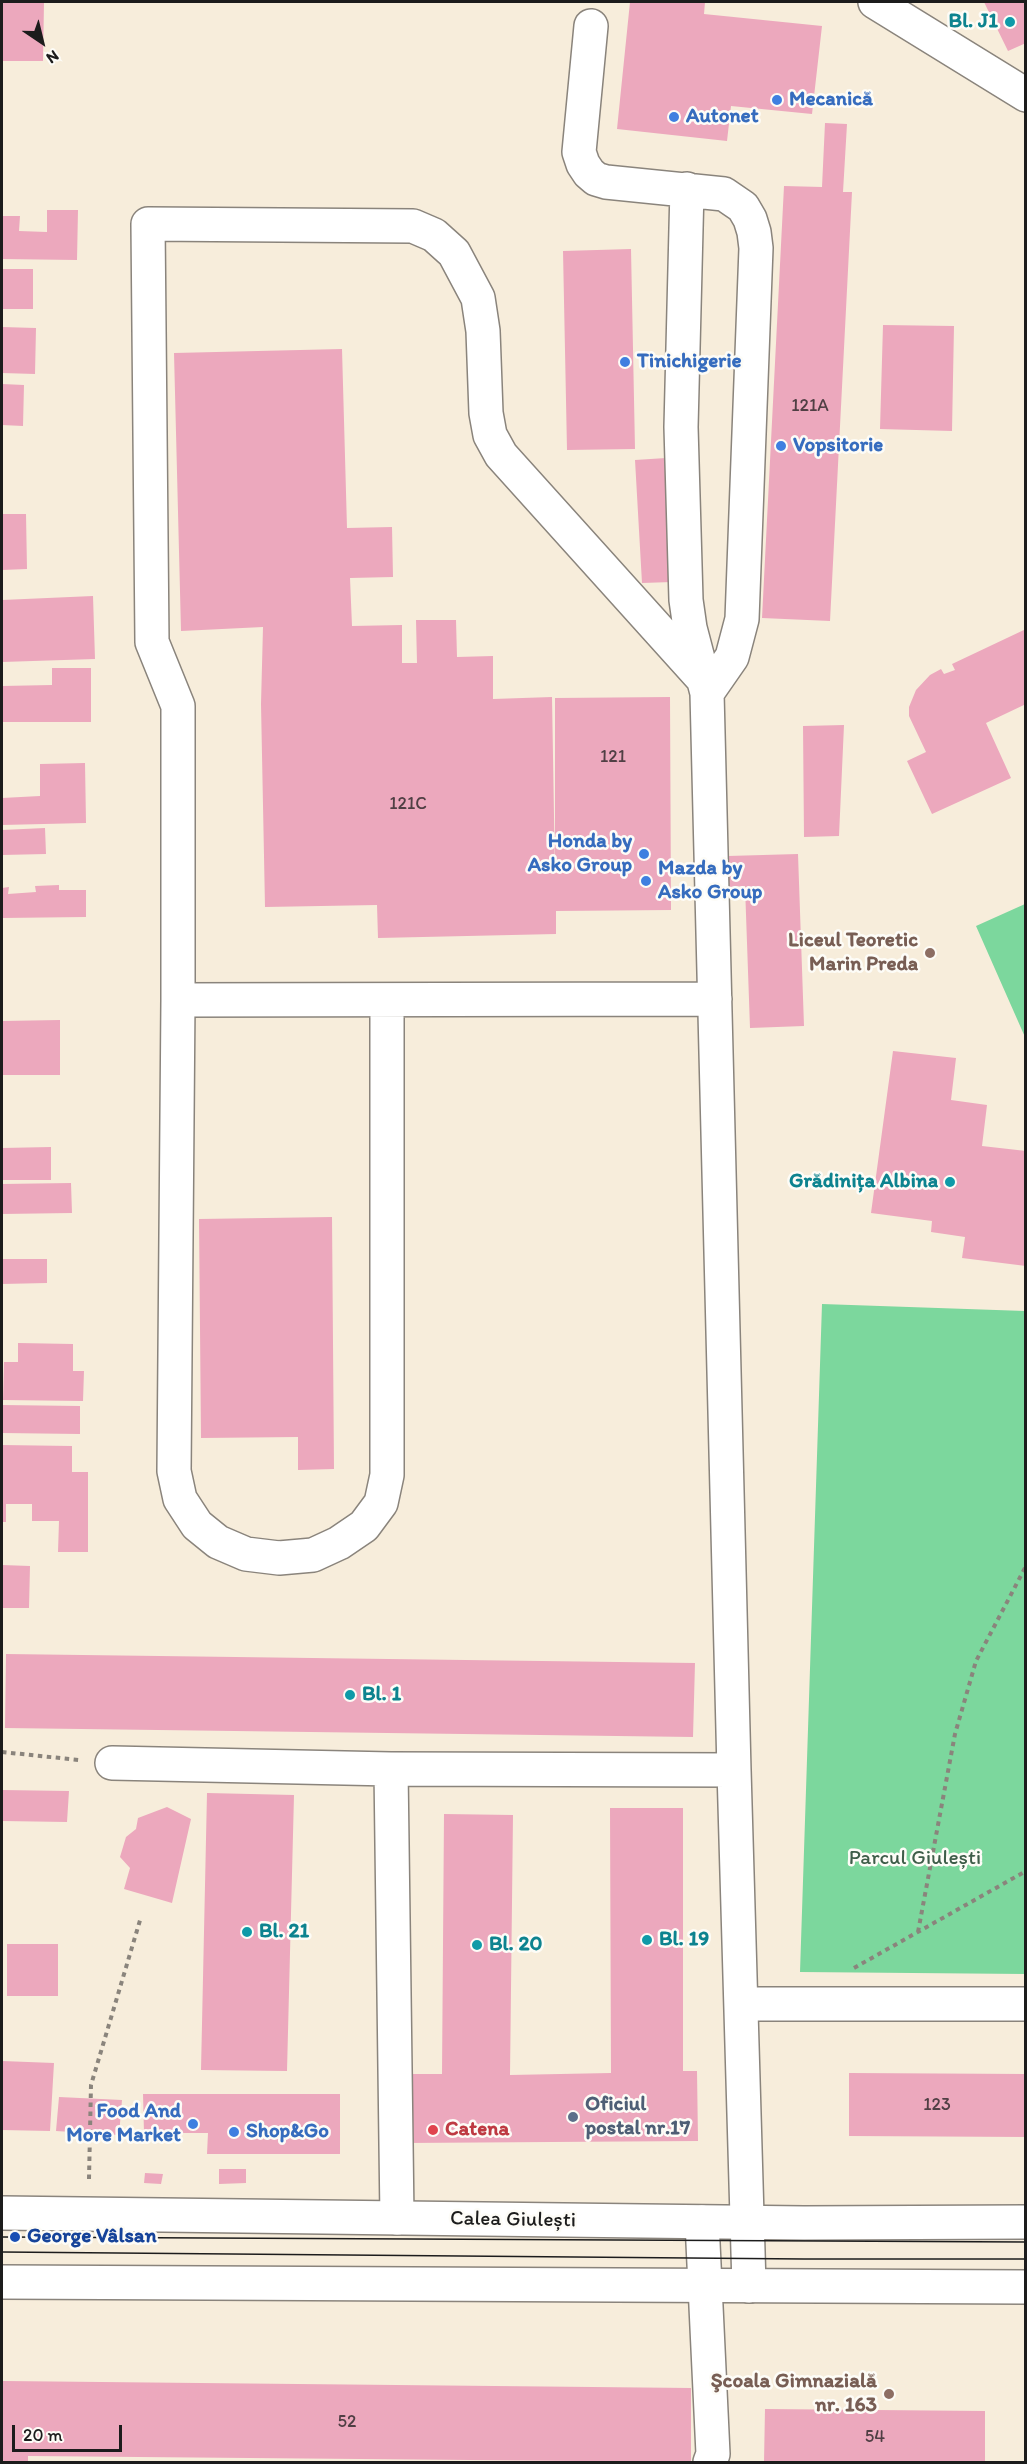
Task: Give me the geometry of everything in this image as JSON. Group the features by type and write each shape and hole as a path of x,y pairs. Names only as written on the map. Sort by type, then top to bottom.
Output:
{"main road":[{"path":"874,2 1026,95"},
{"path":"591,26 579,140 579,152 583,164 596,179 606,182 717,193 734,200 743,207 750,219 756,248 742,619 732,657 705,685"},
{"path":"687,189 681,427 686,600 690,628 705,685 749,2286"},
{"path":"387,1000 387,1475 381,1503 364,1526 339,1543 313,1555 279,1558 246,1554 218,1542 197,1525 180,1499 174,1471 178,706 152,642 148,224 413,226 434,235 454,253 478,298 483,331 486,413 490,435 501,455 705,685"},
{"path":"178,1000 715,999"},
{"path":"112,1763 391,1769 734,1770"},
{"path":"391,1769 397,2218"},
{"path":"741,2004 1026,2004"},
{"name":"Calea Giulești","path":"2,2213 702,2222 1026,2222"},
{"path":"702,2222 714,2454 710,2463"},
{"path":"2,2282 1026,2287"}],"path":[{"path":"918,1932 955,1734 976,1660 1026,1566"},
{"path":"2,1752 112,1763"},
{"path":"849,1970 1026,1871"},
{"path":"89,2214 91,2085 141,1917"}],"green space":[{"path":"1025,904 1025,1037 976,926"},
{"name":"Parcul Giulești","path":"822,1304 1025,1311 1025,1974 800,1972"}],"building":[{"path":"2,2 44,2 43,61 2,61"},
{"path":"630,2 705,2 704,14 822,26 812,114 731,106 727,141 617,129"},
{"name":"Bl. J1","path":"984,2 1026,2 1026,43 1008,51"},
{"path":"825,123 847,124 843,192 852,192 830,621 762,618 784,186 822,187"},
{"path":"47,210 78,210 77,260 2,259 2,216 20,216 19,231 47,232"},
{"path":"631,249 635,449 567,450 563,251"},
{"path":"2,269 33,269 33,309 2,309"},
{"path":"883,325 954,326 952,431 880,429"},
{"path":"2,327 36,328 35,374 2,373"},
{"path":"342,349 347,528 392,527 393,577 350,578 352,626 402,625 402,663 417,663 416,620 456,620 457,657 493,656 493,699 552,697 555,875 555,698 670,697 671,910 556,911 556,934 378,938 377,905 265,907 261,704 263,627 181,631 174,353"},
{"path":"2,384 24,385 23,426 2,425"},
{"path":"666,458 672,582 642,583 635,460"},
{"path":"2,514 26,514 27,569 2,570"},
{"path":"93,596 95,659 2,662 2,600"},
{"path":"1026,629 1026,704 986,723 1011,778 932,814 907,761 926,752 909,716 909,707 916,690 930,675 941,669 944,674 955,670 952,664"},
{"path":"52,668 91,668 91,722 2,722 2,686 52,685"},
{"path":"844,725 839,836 804,837 803,726"},
{"path":"85,763 86,823 2,825 2,798 40,796 40,764"},
{"path":"45,828 46,854 2,855 2,830"},
{"path":"798,854 804,1026 750,1028 745,886 729,887 728,856"},
{"path":"59,885 59,890 86,890 86,917 2,918 2,888 9,887 8,894 36,892 35,886"},
{"path":"60,1020 60,1075 2,1075 2,1021"},
{"name":"Grădinița Albina","path":"893,1051 956,1058 951,1100 987,1105 982,1146 1026,1151 1026,1266 962,1258 965,1237 931,1232 932,1221 871,1213"},
{"path":"51,1147 51,1180 2,1180 2,1148"},
{"path":"71,1183 72,1213 2,1214 2,1184"},
{"path":"332,1217 334,1469 298,1470 298,1437 201,1438 199,1219"},
{"path":"2,1259 47,1259 47,1283 2,1284"},
{"path":"18,1343 73,1344 73,1371 84,1371 83,1401 3,1400 4,1362 18,1362"},
{"path":"2,1405 80,1406 80,1434 2,1433"},
{"path":"2,1445 72,1446 72,1472 88,1472 88,1552 58,1552 59,1521 32,1521 32,1504 6,1504 6,1522 2,1522"},
{"path":"2,1565 30,1566 29,1608 2,1608"},
{"name":"Bl. 1","path":"6,1654 695,1663 693,1737 5,1728"},
{"path":"2,1790 69,1791 67,1822 2,1821"},
{"name":"Bl. 21","path":"207,1793 294,1795 287,2071 201,2070"},
{"path":"167,1807 191,1819 172,1903 124,1889 130,1868 120,1857 126,1837 136,1829 138,1818"},
{"path":"610,1808 683,1808 683,2071 697,2071 698,2141 405,2143 405,2074 442,2074 444,1814 513,1815 510,2075 611,2073"},
{"path":"7,1944 58,1944 58,1996 7,1996"},
{"path":"2,2061 54,2063 50,2131 2,2130"},
{"path":"849,2073 1026,2074 1026,2137 849,2136"},
{"path":"143,2094 340,2094 340,2154 207,2154 208,2133 144,2133"},
{"path":"59,2097 122,2100 119,2135 56,2131"},
{"path":"219,2169 246,2169 246,2183 219,2184"},
{"path":"145,2173 163,2174 161,2184 144,2183"},
{"path":"3,2381 691,2388 691,2462 28,2456 28,2462 2,2462"},
{"path":"765,2409 985,2411 985,2462 764,2462"}],"tram line":[{"path":"2,2237 1026,2242"},
{"path":"2,2252 1026,2259"}],"place":[{"name":"Bl. J1","path":"1010,22"},
{"name":"Mecanică","path":"777,100"},
{"name":"Autonet","path":"674,117"},
{"name":"Tinichigerie","path":"625,362"},
{"name":"Vopsitorie","path":"781,446"},
{"name":"Honda by Asko Group","path":"644,854"},
{"name":"Mazda by Asko Group","path":"646,881"},
{"name":"Liceul Teoretic Marin Preda","path":"930,953"},
{"name":"Grădinița Albina","path":"950,1182"},
{"name":"Bl. 1","path":"350,1695"},
{"name":"Bl. 21","path":"247,1932"},
{"name":"Bl. 19","path":"647,1940"},
{"name":"Bl. 20","path":"477,1945"},
{"name":"Oficiul postal nr.17","path":"573,2117"},
{"name":"Food And More Market","path":"193,2124"},
{"name":"Catena","path":"433,2130"},
{"name":"Shop&Go","path":"234,2132"},
{"name":"George Vâlsan","path":"15,2237"},
{"name":"Şcoala Gimnazială nr. 163","path":"889,2394"}]}
